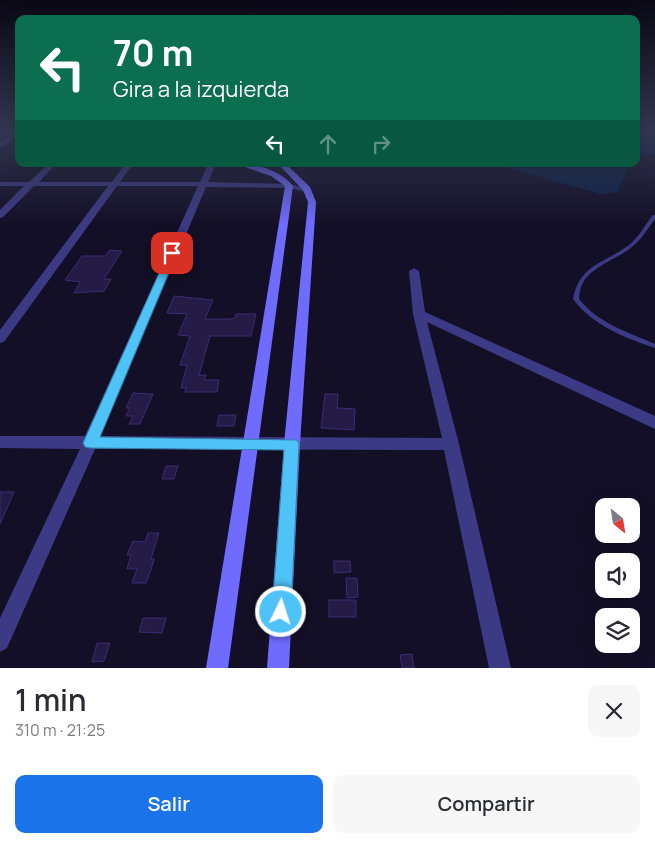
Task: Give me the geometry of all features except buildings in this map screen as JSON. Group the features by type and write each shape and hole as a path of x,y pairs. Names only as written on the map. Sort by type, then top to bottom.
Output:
{"street":[{"path":"0,215 49,167"},
{"path":"0,339 127,167"},
{"path":"0,641 90,443 210,167"},
{"path":"217,668 252,444 289,186 287,181 280,177 249,167"},
{"path":"278,668 292,444 312,202 307,189 285,167"},
{"path":"0,184 202,184 289,186 307,189"},
{"path":"414,271 419,314 451,444 500,668"},
{"path":"419,314 655,423"},
{"path":"0,442 451,444"}],"lane":[{"path":"655,216 629,246 586,274 578,286 576,299 584,309 600,320 655,346"}],"water":[{"path":"505,167 629,167 617,192 601,194"}],"route":[{"path":"172,253 90,443 292,444 281,612"}]}
